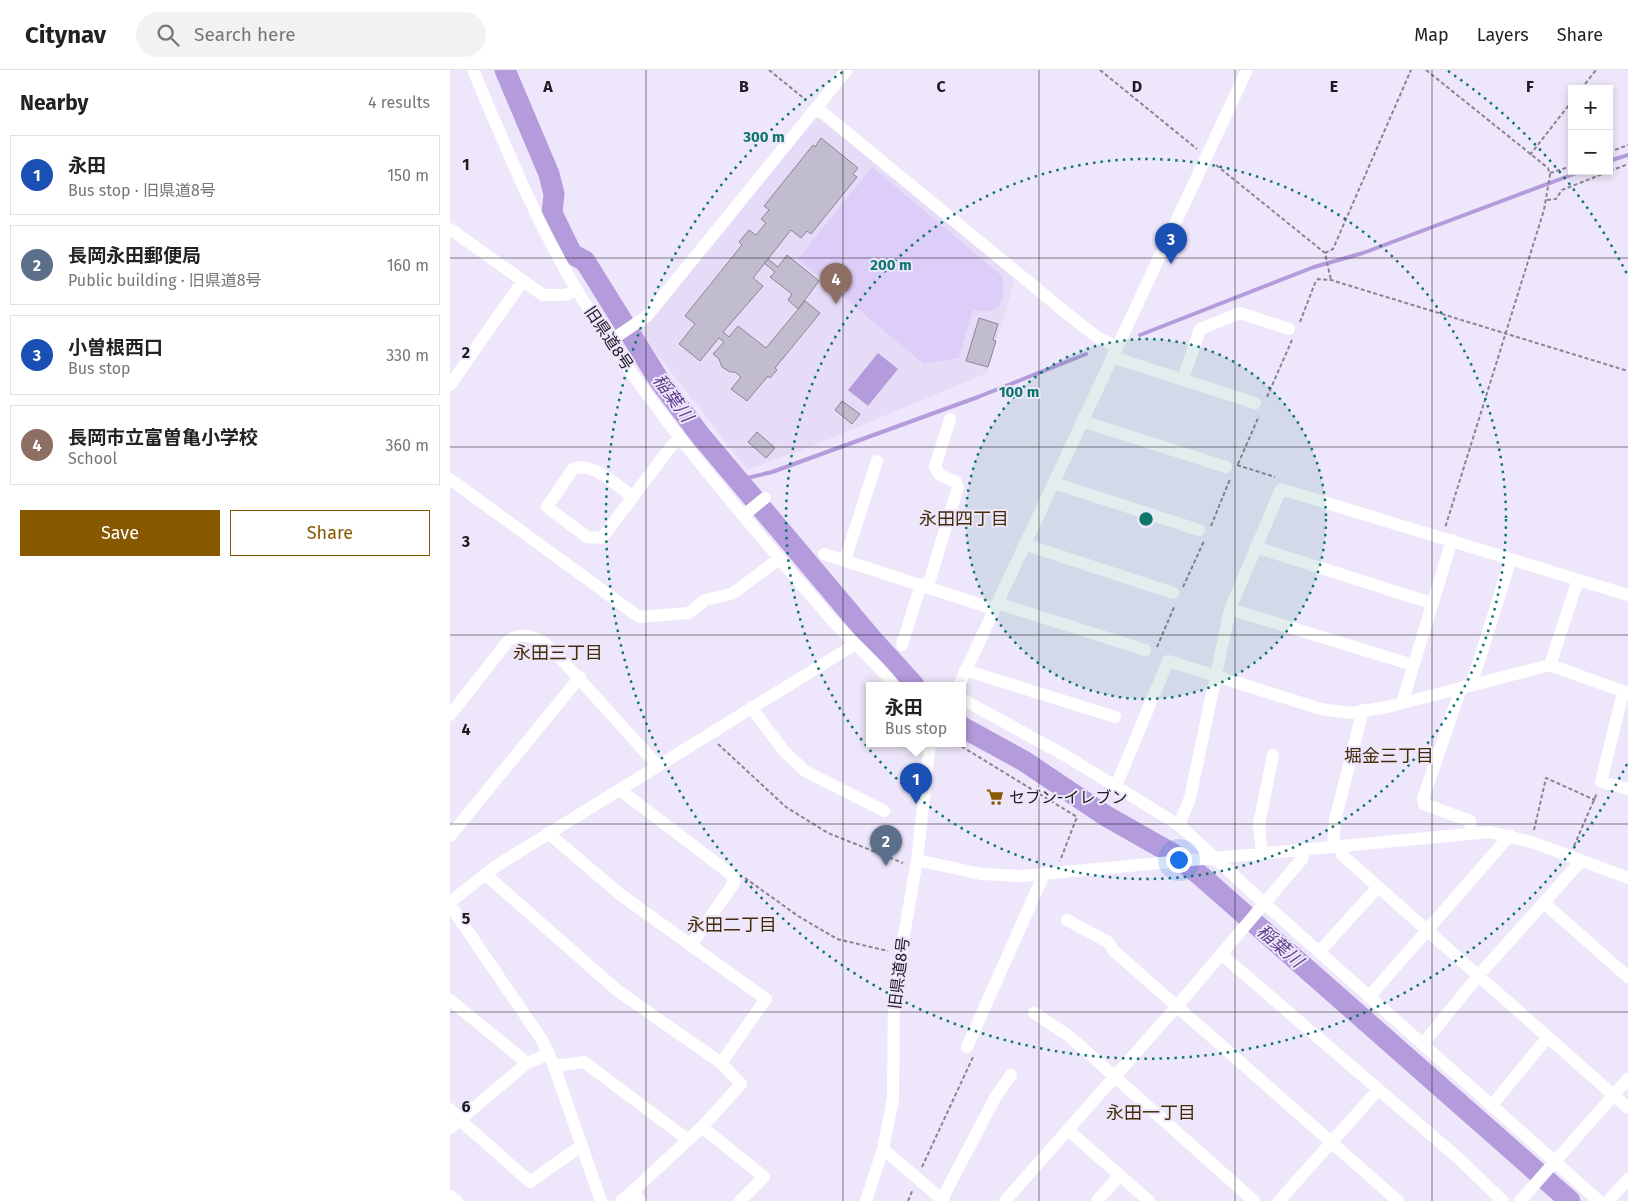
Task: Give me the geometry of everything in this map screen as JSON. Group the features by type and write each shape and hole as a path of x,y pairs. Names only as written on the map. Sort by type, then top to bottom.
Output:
{"street":[{"name":"旧県道8号","path":"473,70 539,218 577,290 610,341 682,439 746,513 780,558 854,645 891,682"},
{"path":"610,341 647,316 847,70"},
{"path":"960,682 1247,70"},
{"path":"816,108 1114,352 1257,409"},
{"path":"450,229 522,282 547,296 565,295 577,290"},
{"path":"450,385 522,282"},
{"path":"1183,379 1200,329 1240,313 1289,329"},
{"path":"902,645 925,585 958,487 956,482 936,471 935,467 950,419"},
{"path":"1082,421 1230,472"},
{"path":"632,496 588,466 577,467 573,469 547,507 587,537 597,540 606,534 632,496 672,445 682,439"},
{"path":"846,560 877,461"},
{"path":"450,479 639,617 689,613 704,600 731,594 739,590 780,558"},
{"path":"1054,483 1204,533"},
{"path":"1179,825 1190,798 1206,714 1217,675 1230,609 1281,488 1628,596"},
{"path":"746,513 765,498"},
{"path":"1402,703 1432,603 1447,539"},
{"path":"1024,544 1177,595"},
{"path":"1255,548 1432,603"},
{"path":"824,554 1145,650"},
{"path":"1472,833 1470,821 1424,804 1423,799 1466,687 1511,559"},
{"path":"1550,665 1578,580"},
{"path":"1230,609 1413,665"},
{"path":"450,715 508,641 516,635 525,634 543,641 580,677 658,766"},
{"path":"601,1201 552,1060 542,1040 450,904 485,874 548,833 854,645"},
{"path":"1116,786 1168,661 1321,709 1351,713 1402,703 1550,665 1626,692 1602,782 1628,789"},
{"path":"966,670 1115,716"},
{"path":"450,836 580,677"},
{"path":"966,701 1116,786 1179,825 1599,1201"},
{"path":"751,707 784,751 805,770 884,811"},
{"path":"1363,710 1335,820 1338,847 1342,854 1628,1108"},
{"name":"旧県道8号","path":"866,1201 883,1149 893,1099 894,994 916,863 930,747"},
{"path":"1262,854 1259,824 1274,755"},
{"path":"620,790 732,875 734,883 691,945"},
{"path":"916,863 1003,876 1044,874 1490,832 1510,835 1532,842 1628,878"},
{"path":"548,833 621,895 766,999 721,1063"},
{"path":"1369,996 1510,835"},
{"path":"1004,1201 1178,1005 1302,859 1305,850"},
{"path":"1423,1044 1478,976 1544,903 1575,859"},
{"path":"485,874 618,991 721,1063 741,1084 702,1127 687,1139 637,1196 621,1201"},
{"path":"967,1047 1044,874"},
{"path":"1319,952 1378,887"},
{"path":"1544,903 1628,977"},
{"path":"1067,920 1108,942 1114,951 1178,1005 1398,1201"},
{"path":"1221,954 1457,1157 1503,1201"},
{"path":"450,1000 527,1063"},
{"path":"1034,1013 1069,1036 1254,1201"},
{"path":"1492,1104 1547,1038"},
{"path":"455,1124 527,1063 552,1060 584,1062 687,1139"},
{"path":"883,1149 943,1200 995,1098 1011,1075"},
{"path":"1520,1201 1628,1079"},
{"path":"1279,1201 1333,1143 1378,1090"},
{"path":"450,1109 455,1124 530,1182 581,1146"},
{"path":"702,1127 764,1177 740,1201"},
{"path":"1068,1130 1149,1201"},
{"path":"1097,1201 1120,1176"},
{"path":"1608,1201 1628,1178"},
{"path":"450,1196 456,1201"}],"path":[{"path":"769,70 816,108"},
{"path":"1100,70 1324,253 1331,280 1628,371"},
{"path":"1324,253 1333,249 1411,70"},
{"path":"1426,70 1548,168 1550,174 1548,194 1505,334 1447,539"},
{"path":"1585,85 1596,70"},
{"path":"1530,155 1568,106"},
{"path":"1613,151 1628,145"},
{"path":"1546,200 1556,199 1562,190 1628,164"},
{"path":"1550,174 1568,167"},
{"path":"1145,650 1154,654 1177,595 1257,409"},
{"path":"707,735 786,807 828,833 893,860 916,863"},
{"path":"1532,842 1546,778 1595,800"},
{"path":"1575,859 1602,782"},
{"path":"732,875 744,877 798,916 837,939 900,953"},
{"path":"908,1201 914,1185"}],"shaded area":[{"path":"815,118 822,119 1015,279 987,373 817,444 747,470 640,332 709,250"},
{"path":"872,167 1002,276 1003,293 1000,305 990,310 973,310 959,358 924,364 798,259"},
{"path":"878,353 898,369 868,406 848,390"}],"building":[{"path":"821,138 858,168 853,174 857,177 811,234 807,231 801,238 791,230 753,278 763,286 723,332 729,337 738,326 766,348 805,301 820,313 775,368 777,370 770,378 768,376 747,401 731,389 741,377 735,372 730,372 722,367 719,359 713,354 724,342 719,338 700,361 679,344 695,324 685,316 742,245 739,242 749,230 756,235 766,223 761,219 769,210 764,206 813,145 815,147"},
{"path":"787,255 819,281 798,309 788,300 792,294 770,277 775,272 764,263 768,259 778,267"},
{"path":"979,318 998,324 993,340 996,341 988,367 966,361"},
{"path":"842,401 860,414 852,424 835,410"},
{"path":"757,432 775,448 766,458 748,442"}],"waterway":[{"name":"稲葉川","path":"505,70 549,174 554,194 552,213 572,254 585,261 659,380 700,435 872,639 911,682"},
{"path":"1613,160 1628,155"},
{"path":"1140,335 1314,267 1363,253 1571,175"},
{"path":"739,480 772,472 978,397 1086,354"},
{"name":"稲葉川","path":"966,729 1024,761 1106,816 1173,854 1201,876 1570,1201"}],"place":[{"name":"小曽根西口","path":"1171,264"},
{"name":"長岡市立富曽亀小学校","path":"836,304"},
{"name":"セブン-イレブン","path":"995,797"},
{"name":"永田","path":"916,804"},
{"name":"長岡永田郵便局","path":"886,866"}],"district":[{"name":"永田四丁目","path":"964,519"},
{"name":"永田三丁目","path":"558,653"},
{"name":"堀金三丁目","path":"1389,756"},
{"name":"永田二丁目","path":"732,925"},
{"name":"永田一丁目","path":"1151,1113"}]}
